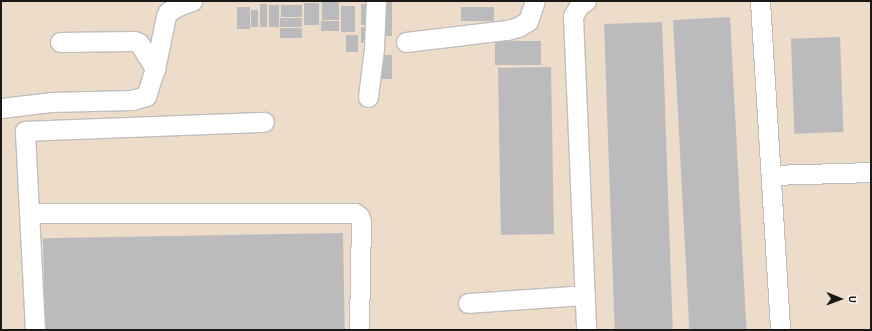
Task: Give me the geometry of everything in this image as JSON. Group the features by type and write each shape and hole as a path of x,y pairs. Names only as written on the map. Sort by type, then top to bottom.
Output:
{"lane":[{"path":"1,108 51,102 140,99 146,96 155,69 166,16 168,12 178,6 192,1"},
{"path":"368,97 374,48 376,1"},
{"path":"406,42 507,30 518,27 528,21 535,1"},
{"path":"586,1 580,4 573,16 586,330"},
{"path":"760,1 780,330"},
{"path":"60,42 134,40 139,43 155,69"},
{"path":"35,330 25,131 264,122"},
{"path":"771,175 871,172"},
{"path":"30,213 355,213 359,216 361,230 359,330"},
{"path":"468,303 585,295"}],"shaded area":[{"path":"1,1 871,1 871,330 1,330"}],"building":[{"path":"377,1 392,1 392,36 377,36"},
{"path":"322,2 339,2 339,20 322,20"},
{"path":"304,3 319,3 319,25 304,25"},
{"path":"260,4 267,4 267,27 260,27"},
{"path":"361,4 374,4 374,25 361,25"},
{"path":"269,5 279,5 279,27 269,27"},
{"path":"281,5 302,5 302,17 281,17"},
{"path":"341,6 355,6 355,32 341,32"},
{"path":"237,7 250,7 250,29 237,29"},
{"path":"461,7 494,7 494,21 461,21"},
{"path":"251,10 258,10 258,27 251,27"},
{"path":"730,17 746,330 689,330 673,20"},
{"path":"280,18 302,18 302,27 280,27"},
{"path":"321,21 339,21 339,31 321,31"},
{"path":"662,22 673,330 615,330 604,24"},
{"path":"361,27 374,27 374,43 361,43"},
{"path":"280,28 302,28 302,38 280,38"},
{"path":"346,35 358,35 358,52 346,52"},
{"path":"840,37 843,132 794,134 791,39"},
{"path":"495,41 541,41 541,65 495,65"},
{"path":"380,55 392,55 392,79 380,79"},
{"path":"551,67 554,234 501,235 498,68"},
{"path":"343,233 345,330 45,330 43,238"}]}
